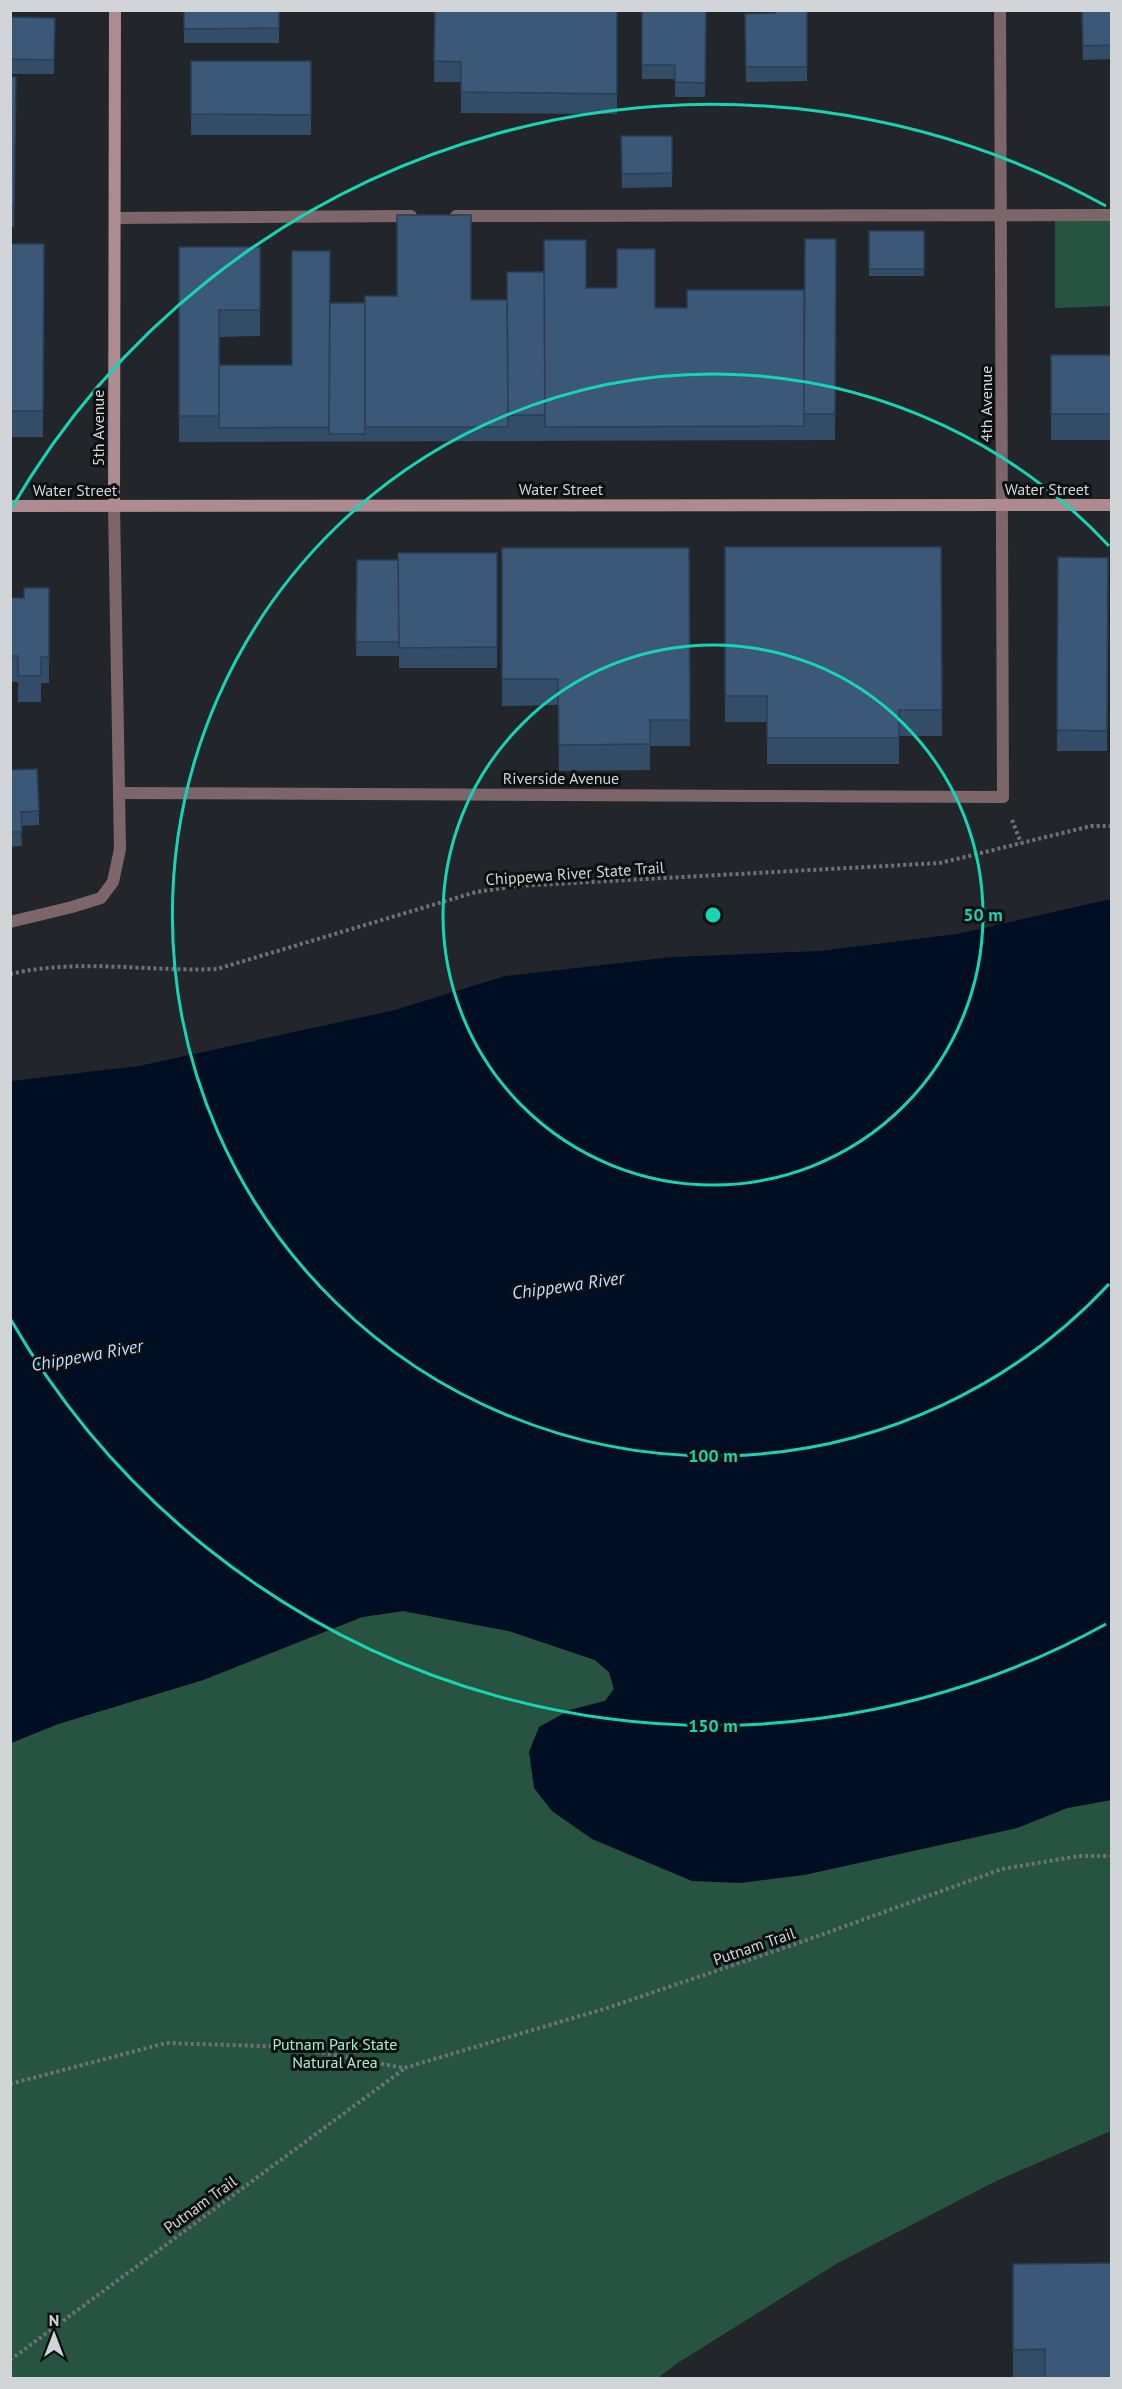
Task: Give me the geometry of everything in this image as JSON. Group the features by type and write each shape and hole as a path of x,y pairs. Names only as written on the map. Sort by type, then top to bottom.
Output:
{"main road":[{"name":"5th Avenue","path":"114,506 115,10"},
{"name":"Water Street","path":"10,506 1112,505"}],"street":[{"name":"4th Avenue","path":"1000,10 1003,797"},
{"path":"442,216 1112,214"},
{"path":"115,218 418,216"},
{"name":"5th Avenue","path":"10,921 72,908 101,898 113,882 120,849 114,506"},
{"name":"Riverside Avenue","path":"119,793 1003,797"}],"path":[{"name":"Chippewa River State Trail","path":"10,974 62,965 105,965 176,970 217,969 476,892 517,886 940,863 1091,826 1112,826"},
{"name":"Putnam Trail","path":"10,2360 404,2068 607,2008 807,1941 1002,1869 1079,1856 1112,1856"},
{"name":"Putnam Trail","path":"10,2084 166,2043 292,2047 404,2068"}],"green space":[{"path":"1111,220 1111,306 1055,308 1055,221"},
{"name":"Putnam Park State Natural Area","path":"403,1611 509,1631 595,1660 609,1672 614,1689 605,1701 570,1710 804,1875 1017,1828 1067,1808 1111,1800 1111,2131 996,2181 836,2264 676,2364 658,2378 11,2378 11,1743 58,1724 203,1680 362,1617"}],"water":[{"name":"Chippewa River","path":"1111,899 1111,1800 1067,1808 1017,1828 804,1875 740,1883 692,1881 592,1839 552,1811 534,1788 529,1752 539,1727 570,1710 605,1701 614,1689 609,1672 595,1660 509,1631 403,1611 362,1617 203,1680 58,1724 11,1743 11,1081 139,1066 395,1010 505,976 673,957 819,951 957,934"}],"building":[{"path":"184,10 279,10 279,28 184,29"},
{"path":"435,10 617,10 617,94 461,92 461,62 434,61"},
{"path":"642,10 706,10 705,83 675,82 675,65 642,65"},
{"path":"775,10 807,10 807,67 746,67 745,14 775,13"},
{"path":"1082,10 1112,10 1112,45 1083,46"},
{"path":"10,17 55,18 54,60 10,59"},
{"path":"191,61 311,61 311,115 191,114"},
{"path":"10,77 16,77 14,207 10,206"},
{"path":"621,136 672,136 672,173 622,174"},
{"path":"397,215 471,215 471,300 507,300 508,427 365,427 365,296 397,296"},
{"path":"869,231 924,231 924,269 869,269"},
{"path":"805,239 836,239 835,414 804,414"},
{"path":"544,240 586,240 586,288 617,288 617,249 655,249 655,308 687,308 687,290 804,290 804,426 545,427"},
{"path":"10,244 44,244 43,411 10,411"},
{"path":"179,247 260,247 260,310 219,310 219,416 179,416"},
{"path":"292,251 330,251 329,427 219,428 219,365 292,365"},
{"path":"507,272 544,272 545,415 508,415"},
{"path":"330,303 365,303 365,434 329,434"},
{"path":"1051,355 1112,355 1112,414 1051,414"},
{"path":"725,547 941,547 942,710 899,710 899,738 767,738 767,696 725,696"},
{"path":"502,548 689,548 690,720 650,720 650,744 559,745 558,679 502,679"},
{"path":"398,553 497,553 497,647 399,648"},
{"path":"1058,557 1108,558 1107,731 1057,730"},
{"path":"357,560 398,560 399,642 356,642"},
{"path":"24,588 49,588 49,657 41,657 41,676 18,676 18,656 10,656 10,598 24,598"},
{"path":"37,769 39,811 21,812 22,832 10,832 10,770"},
{"path":"1112,2263 1112,2379 1045,2379 1045,2349 1013,2350 1013,2264"}]}
